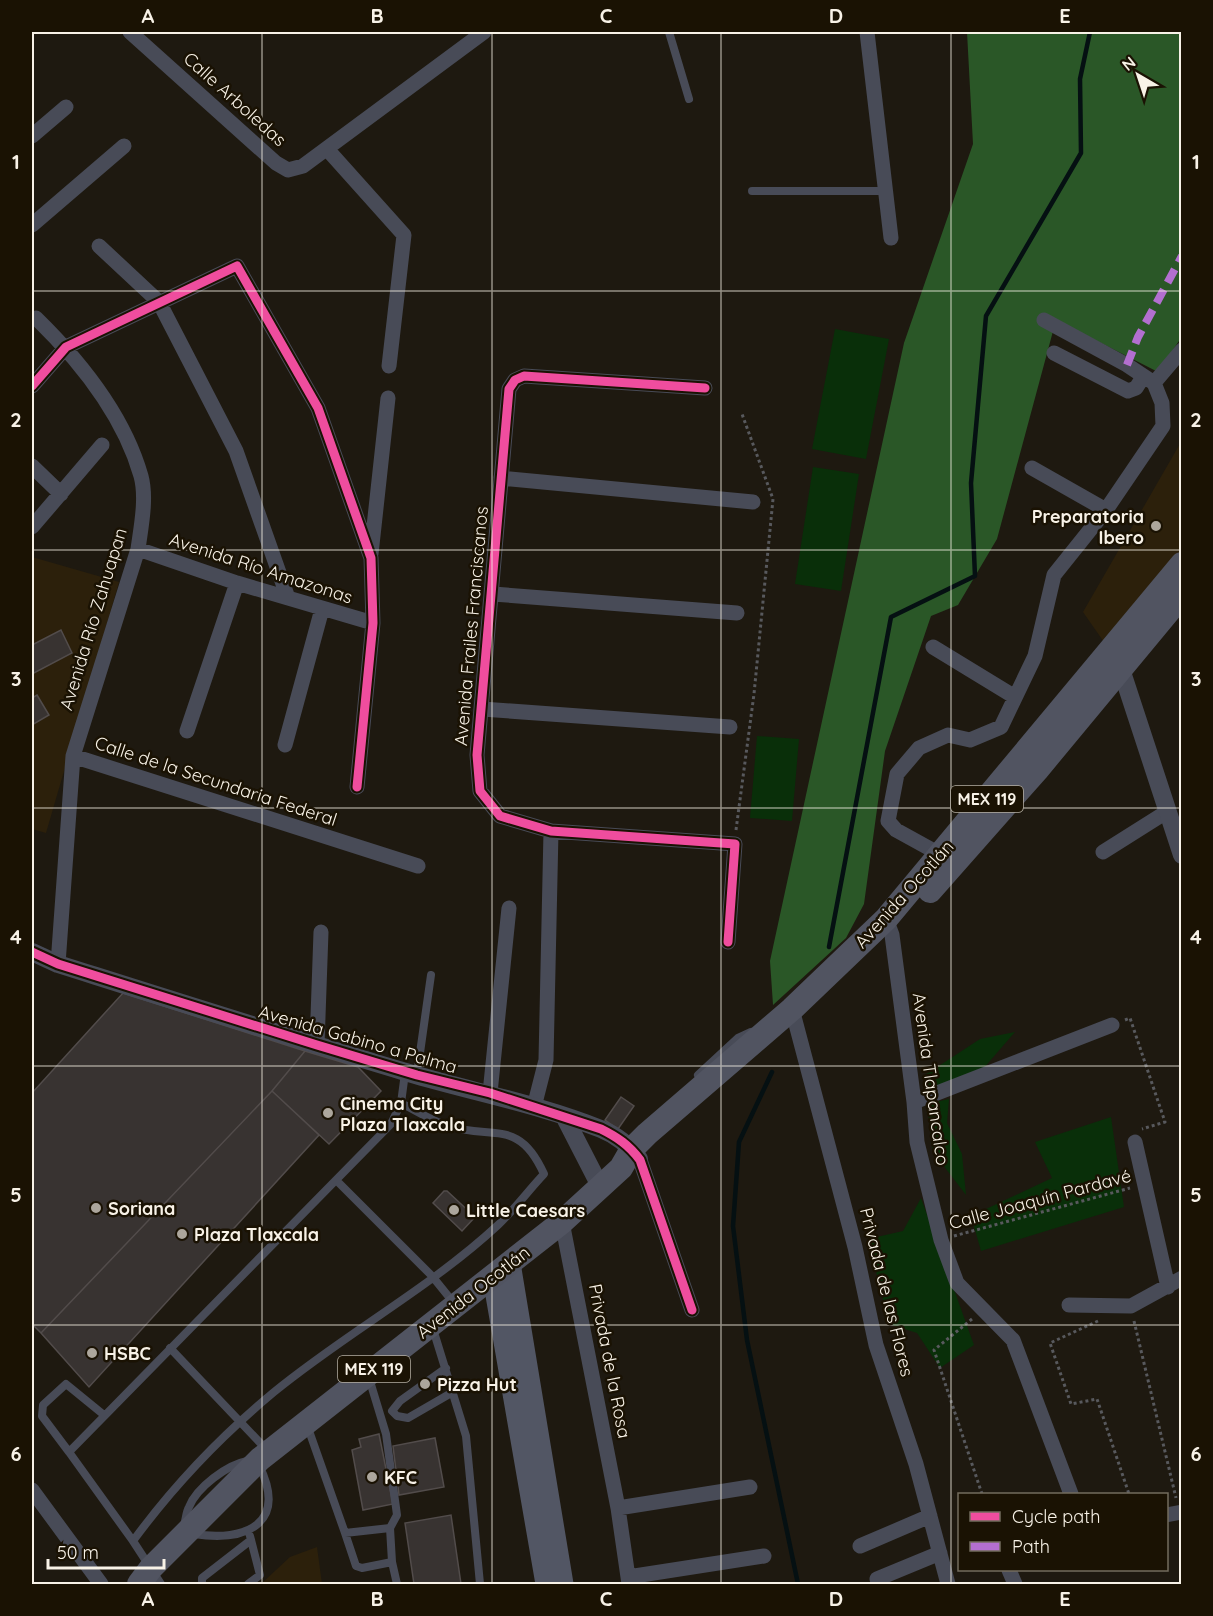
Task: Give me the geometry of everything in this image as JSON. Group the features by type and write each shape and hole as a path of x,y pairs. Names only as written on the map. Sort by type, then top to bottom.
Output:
{"main road":[{"name":"Avenida Ocotlán","path":"1115,661 1182,564"},
{"name":"Avenida Ocotlán","path":"150,1579 184,1535 262,1457 562,1222 889,927 1115,661 1182,595"},
{"name":"Avenida Ocotlán","path":"631,1159 672,1111 789,1017"},
{"path":"502,1270 546,1584"},
{"path":"502,1270 563,1584"}],"street":[{"name":"Calle Arboledas","path":"130,32 276,163 288,170 303,166 327,148"},
{"path":"389,366 404,235 327,148 484,32"},
{"path":"867,32 891,238"},
{"path":"32,136 66,107"},
{"path":"32,225 124,146"},
{"path":"99,246 159,302 236,451 288,598"},
{"path":"32,386 66,347 237,266 318,408 371,558"},
{"name":"Avenida Río Zahuapan","path":"36,318 66,347 121,426 142,478 143,518 138,549 73,756 58,964"},
{"path":"948,859 896,830 888,821 897,774 919,748 929,743 948,735 970,740 1001,727 1035,656 1054,575 1106,510 1163,426 1162,403 1149,380 1127,365 1044,320"},
{"path":"1054,353 1128,391 1149,380 1182,350"},
{"name":"Avenida Frailes Franciscanos","path":"705,388 524,376 515,380 509,389 493,594 477,755 480,791 500,816 551,831 735,844"},
{"path":"357,787 373,623 371,558 388,398"},
{"path":"32,527 102,445"},
{"path":"32,466 61,494"},
{"path":"1032,468 1106,510"},
{"path":"501,478 753,502"},
{"name":"Avenida Río Amazonas","path":"138,549 237,583 373,623"},
{"path":"186,731 237,583"},
{"path":"493,594 737,613"},
{"path":"285,745 322,609"},
{"path":"933,647 1015,697"},
{"path":"1115,661 1174,817 1182,855"},
{"path":"482,709 730,727"},
{"name":"Calle de la Secundaria Federal","path":"73,756 418,866"},
{"path":"1103,852 1174,817"},
{"path":"534,1107 546,1060 551,831"},
{"path":"728,942 735,844"},
{"path":"490,1094 509,908"},
{"name":"Avenida Tlapancalco","path":"889,927 921,1164 941,1240 957,1283 1014,1340 1071,1493"},
{"path":"317,1045 321,932"},
{"name":"Avenida Gabino a Palma","path":"32,952 58,964 411,1074 564,1116 601,1129 631,1159"},
{"name":"Privada de las Flores","path":"789,1017 855,1247 876,1345 930,1516 948,1584"},
{"path":"914,1102 1112,1025"},
{"path":"564,1116 602,1188"},
{"path":"1134,1137 1168,1287"},
{"path":"631,1159 692,1310"},
{"name":"Privada de la Rosa","path":"562,1222 618,1508 629,1581"},
{"path":"1069,1305 1131,1306 1182,1278"},
{"path":"618,1508 750,1487"},
{"path":"32,1490 100,1584"},
{"path":"860,1546 930,1516"},
{"path":"877,1579 940,1553"},
{"path":"629,1581 764,1556"}],"lane":[{"path":"669,32 689,99"},
{"path":"752,191 886,191"},
{"path":"69,1452 392,1124 411,1074 431,975"},
{"path":"693,1080 738,1038 789,1017"},
{"path":"672,1111 687,1087"},
{"path":"133,1540 186,1475 241,1421 305,1368 432,1276 499,1224 544,1174 536,1155 513,1135 448,1126 401,1103"},
{"path":"336,1180 432,1276 456,1306"},
{"path":"432,1324 466,1436 480,1584"},
{"path":"170,1348 241,1421 262,1457 269,1484 269,1497 264,1519 250,1536 202,1578 202,1584"},
{"path":"446,1368 400,1401 392,1411 397,1416 408,1418 453,1392"},
{"path":"368,1374 386,1434 397,1515 390,1528 392,1562 397,1584"},
{"path":"104,1415 66,1384 43,1405 42,1416 133,1540 150,1579"},
{"path":"306,1421 356,1566 362,1568 392,1562"},
{"path":"345,1533 390,1528"},
{"path":"184,1535 250,1536"},
{"path":"248,1584 260,1575 250,1536"}],"path":[{"path":"735,844 754,694 773,499 742,414"},
{"path":"1130,1018 1165,1122 1134,1137"},
{"path":"1131,1306 1176,1513"},
{"path":"982,1310 934,1350 982,1493"},
{"path":"1100,1320 1050,1343 1071,1404 1097,1399 1129,1493"}],"shaded area":[{"name":"Preparatoria Ibero","path":"1181,442 1181,551 1106,645 1083,612"},
{"path":"32,557 119,582 46,833 32,829"},
{"path":"317,1547 322,1584 261,1584 290,1557"}],"green space":[{"path":"967,32 1181,32 1181,338 1158,372 1056,320 997,539 958,605 931,616 885,751 864,904 846,938 773,1005 770,961 904,343 973,144"},
{"path":"835,329 889,339 866,459 812,449"},
{"path":"813,467 859,474 841,591 795,584"},
{"path":"757,736 799,739 792,821 750,818"},
{"path":"1015,1032 983,1069 928,1092 925,1075 980,1039"},
{"path":"949,1099 947,1123 962,1154 966,1195 933,1152 927,1104"},
{"path":"1111,1117 1124,1207 981,1251 971,1216 1052,1178 1035,1142"},
{"path":"921,1198 974,1345 940,1368 917,1333 889,1324 868,1239 903,1231"}],"building":[{"path":"61,630 72,653 32,674 32,645"},
{"path":"37,695 49,715 32,725 32,698"},
{"name":"Soriana","path":"123,993 305,1051 272,1091 41,1333 32,1324 32,1093"},
{"name":"Cinema City Plaza Tlaxcala","path":"305,1051 358,1067 381,1091 329,1144 272,1091"},
{"name":"Plaza Tlaxcala","path":"272,1091 319,1135 89,1387 41,1333"},
{"path":"621,1097 634,1106 618,1129 605,1120"},
{"name":"Little Caesars","path":"444,1191 447,1191 475,1217 462,1231 433,1203"},
{"name":"KFC","path":"379,1434 393,1504 363,1510 352,1450 361,1447 359,1439"},
{"path":"435,1438 444,1487 399,1495 393,1446"},
{"path":"451,1515 461,1584 414,1584 405,1523"}],"waterway":[{"path":"829,947 891,617 975,576 971,483 986,316 1081,153 1080,79 1090,32"},
{"path":"772,1072 739,1142 733,1226 747,1340 798,1584"}],"marked path":[{"path":"1127,365 1138,337 1182,256"}],"cycle path":[{"path":"32,386 66,347 237,266 318,408 371,558 373,623 357,787"},
{"path":"705,388 524,376 515,380 509,389 477,755 480,791 500,816 551,831 735,844 728,942"},
{"path":"32,952 58,964 417,1075 490,1093 607,1132 627,1146 640,1160 692,1310"}],"place":[{"name":"Preparatoria Ibero","path":"1156,526"},
{"name":"Cinema City Plaza Tlaxcala","path":"328,1113"},
{"name":"Soriana","path":"96,1208"},
{"name":"Little Caesars","path":"454,1210"},
{"name":"Plaza Tlaxcala","path":"182,1234"},
{"name":"HSBC","path":"92,1353"},
{"name":"Pizza Hut","path":"425,1384"},
{"name":"KFC","path":"372,1477"}]}
